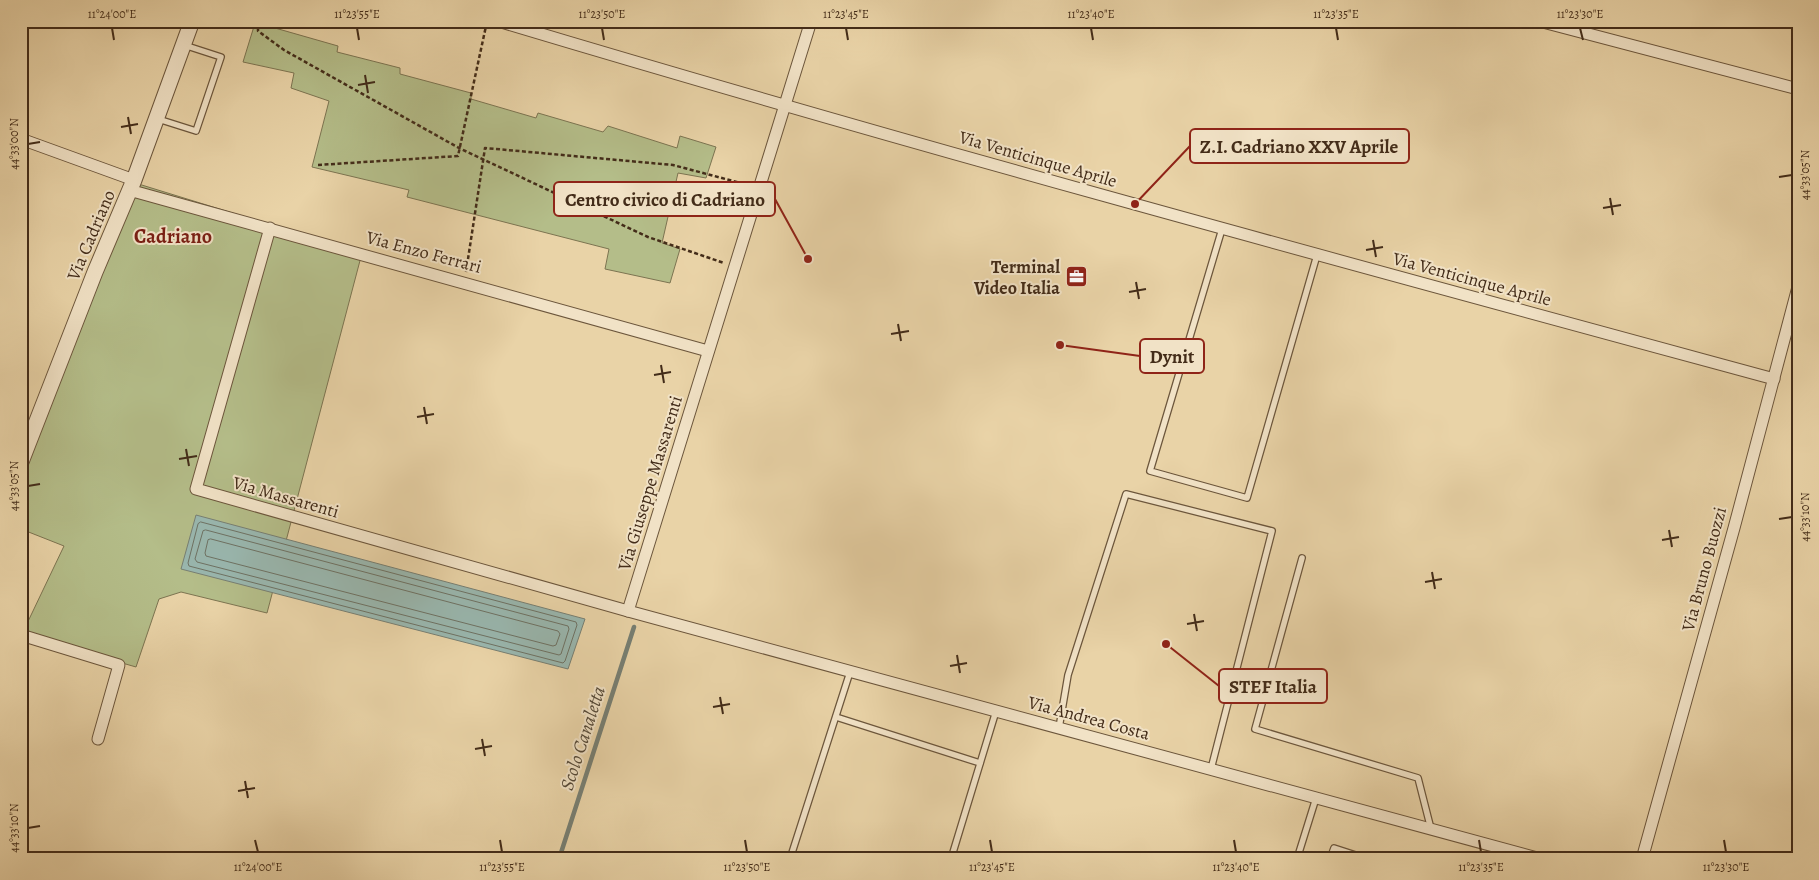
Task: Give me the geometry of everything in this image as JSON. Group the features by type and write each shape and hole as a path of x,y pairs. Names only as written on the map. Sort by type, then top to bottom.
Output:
{"street":[{"name":"Via Cadriano","path":"21,462 95,272 158,119 192,21"},
{"name":"Via Venticinque Aprile","path":"498,21 786,107 1222,229 1774,379"},
{"name":"Via Giuseppe Massarenti","path":"628,611 812,21"},
{"path":"1539,21 1798,89"},
{"name":"Via Enzo Ferrari","path":"21,139 132,185 270,228 708,351"},
{"name":"Via Massarenti","path":"270,228 196,489 628,611"},
{"name":"Via Bruno Buozzi","path":"1642,859 1798,287"},
{"name":"Via Andrea Costa","path":"628,611 1541,859"},
{"path":"21,635 119,665 98,739"}],"lane":[{"path":"158,119 196,131 221,57 184,45"},
{"path":"1222,229 1150,471 1247,498 1317,255"},
{"path":"1059,728 1068,675 1126,494 1272,531 1211,769"},
{"path":"1302,558 1255,728 1418,778 1431,829"},
{"path":"799,859 791,858 850,672"},
{"path":"951,859 996,711"},
{"path":"836,718 980,763"},
{"path":"1296,859 1316,798"},
{"path":"1330,859 1334,848 1368,859"}],"path":[{"path":"258,21 258,31 284,50 459,148 648,237 734,267"},
{"path":"318,165 458,156 487,21"},
{"path":"464,281 485,148 673,165 759,188"}],"green space":[{"path":"251,21 269,21 268,26 338,46 337,52 400,68 400,74 471,93 471,99 536,118 538,113 603,132 608,126 677,148 680,136 716,147 706,178 678,173 662,243 680,249 670,283 605,269 609,249 407,197 409,190 312,167 329,101 291,88 294,73 243,62 255,23"},
{"path":"132,182 362,253 267,613 181,592 159,599 136,667 22,634 64,546 21,529 21,456"}],"water":[{"path":"196,515 585,619 568,669 181,569"}],"waterway":[{"name":"Scolo Canaletta","path":"559,859 634,627"}],"place":[{"name":"Z.I. Cadriano XXV Aprile","path":"1135,204"},
{"name":"Centro civico di Cadriano","path":"808,259"},
{"name":"Terminal Video Italia","path":"1076,277"},
{"name":"Dynit","path":"1060,345"},
{"name":"STEF Italia","path":"1166,644"}],"district":[{"name":"Cadriano","path":"173,236"}]}
